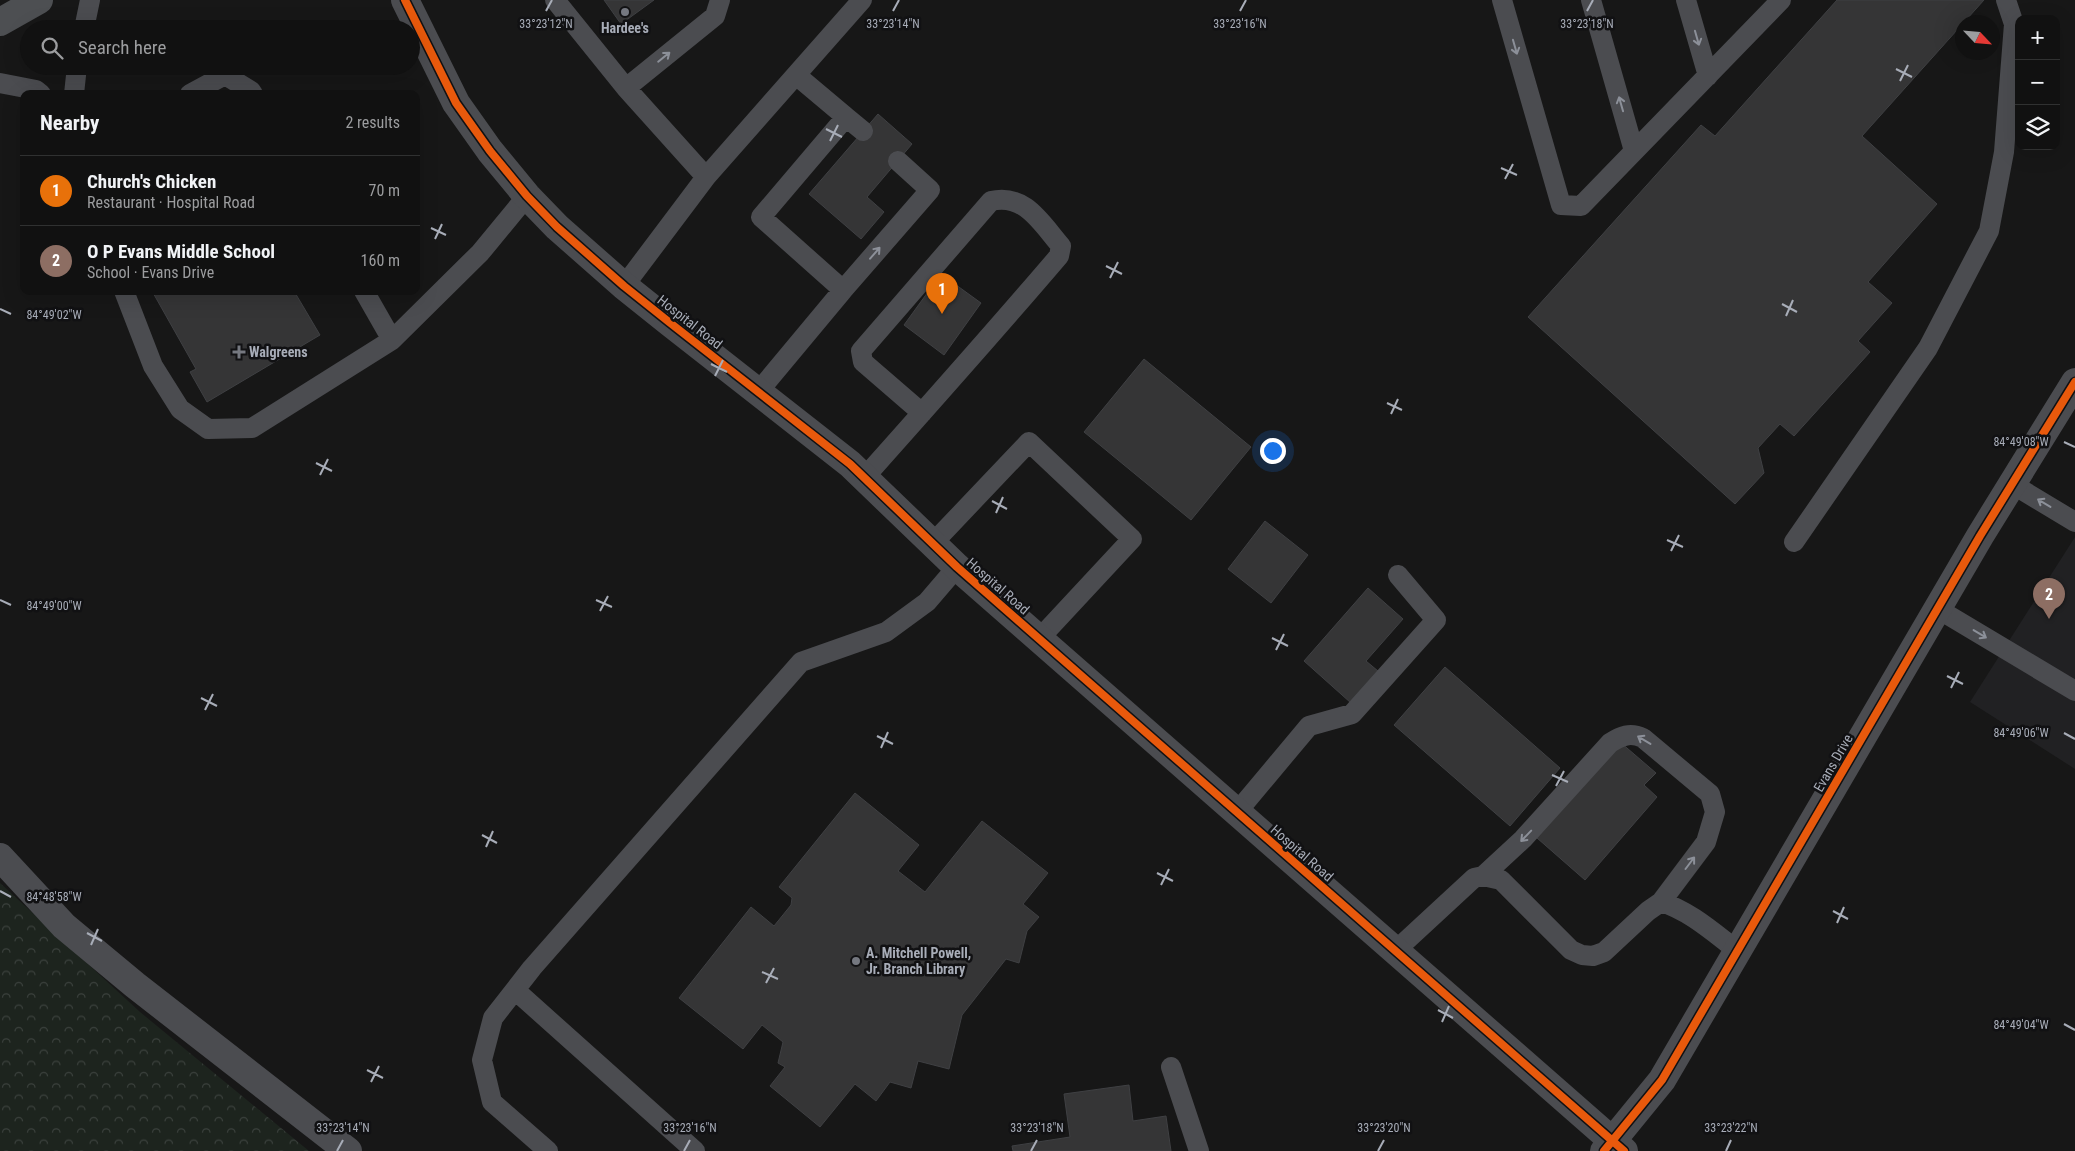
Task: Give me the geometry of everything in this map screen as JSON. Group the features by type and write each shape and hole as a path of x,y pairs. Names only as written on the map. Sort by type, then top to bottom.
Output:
{"main road":[{"path":"0,22 39,0"}],"street":[{"name":"Hospital Road","path":"404,0 414,20"},
{"name":"Hospital Road","path":"420,32 456,103 490,151 527,196 558,226 624,286 850,464 957,567 1395,950 1614,1147"},
{"name":"Evans Drive","path":"1614,1147 1662,1080 1938,609 2075,382"},
{"path":"0,857 64,926 135,985 348,1151"}],"lane":[{"path":"86,20 90,0"},
{"path":"554,0 626,88 706,177"},
{"path":"626,88 715,16 720,0"},
{"path":"1502,0 1561,205 1581,206 1779,1"},
{"path":"1591,0 1634,151"},
{"path":"1686,0 1708,76"},
{"path":"1794,542 1928,348 1989,231 2004,152 2014,24 2006,0"},
{"path":"624,286 706,177 860,1"},
{"path":"74,90 76,75"},
{"path":"197,90 225,75 249,90"},
{"path":"796,75 863,131"},
{"path":"0,83 36,90"},
{"path":"843,290 761,217 846,117"},
{"path":"758,392 930,190 898,161"},
{"path":"126,295 153,366 180,409 208,429 252,428 392,340 480,253 527,196"},
{"path":"864,478 922,413 1059,256 1061,246 1026,207 1013,200 1002,198 991,201 861,351 863,362 922,413"},
{"path":"366,295 392,340"},
{"path":"933,544 1029,442 1132,539 1039,639"},
{"path":"2012,484 2075,522"},
{"path":"548,1151 492,1102 482,1060 493,1018 539,960 801,662 886,632 927,602 957,567"},
{"path":"1237,812 1309,726 1352,714 1436,620 1398,576"},
{"path":"1938,609 2075,691"},
{"path":"1395,950 1474,878 1484,876 1500,880 1572,950 1582,955 1593,956 1604,952 1648,911 1661,902 1706,842 1715,812 1710,794 1643,738 1630,734 1620,736 1610,744 1522,839 1484,876"},
{"path":"1661,902 1697,920 1738,952"},
{"path":"515,990 695,1151"},
{"path":"1171,1067 1200,1151"}],"shaded area":[{"path":"2075,537 2075,769 1970,702"}],"green space":[{"path":"0,883 140,1012 309,1151 0,1151"}],"building":[{"name":"Hardee's","path":"604,0 654,0 621,24"},
{"path":"1837,0 1984,0 1971,15 1955,15 1955,32 1862,136 1937,204 1868,282 1892,303 1858,341 1870,352 1794,436 1780,424 1758,448 1764,473 1735,504 1528,317 1701,125 1715,136"},
{"path":"878,114 912,144 867,197 884,212 861,239 809,194"},
{"path":"941,274 981,303 944,355 904,325"},
{"name":"Walgreens","path":"154,295 296,295 320,335 207,402 190,372 196,369"},
{"path":"1144,359 1251,447 1191,520 1084,432"},
{"path":"1265,521 1308,555 1271,603 1228,569"},
{"path":"1368,588 1403,619 1366,661 1378,671 1351,703 1304,661"},
{"path":"1445,667 1560,768 1510,826 1394,725"},
{"path":"1620,742 1656,773 1644,785 1657,797 1585,880 1537,838"},
{"name":"A. Mitchell Powell, Jr. Branch Library","path":"855,793 919,845 898,871 925,892 982,821 1048,873 1023,904 1039,917 1027,931 1019,963 1006,959 962,1015 949,1069 918,1061 911,1088 890,1082 876,1101 855,1084 820,1127 770,1086 785,1067 778,1063 783,1042 762,1025 743,1049 679,998 751,907 774,926 791,905 792,898 779,887"},
{"path":"1129,1085 1133,1121 1166,1116 1171,1151 1013,1151 1012,1146 1070,1137 1064,1094"}],"cycle path":[{"path":"405,0 415,20"},
{"path":"420,30 456,103 490,151 527,196 557,227 624,286 850,464 957,567 1624,1151"},
{"path":"1604,1151 1662,1080 1980,536 2075,382"}],"place":[{"name":"Hardee's","path":"625,12"},
{"name":"Church's Chicken","path":"942,314"},
{"name":"Walgreens","path":"239,352"},
{"name":"O P Evans Middle School","path":"2049,619"},
{"name":"A. Mitchell Powell, Jr. Branch Library","path":"856,961"}]}
